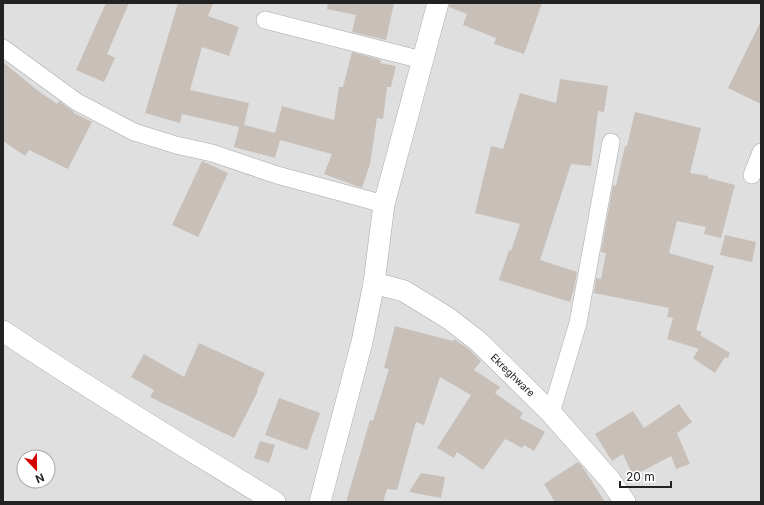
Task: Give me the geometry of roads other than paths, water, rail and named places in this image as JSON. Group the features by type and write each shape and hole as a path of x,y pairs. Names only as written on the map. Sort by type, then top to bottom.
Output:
{"street":[{"path":"320,502 362,342 374,283 384,204 438,3"},
{"path":"265,20 422,60"},
{"path":"3,48 77,102 134,132 176,146 212,153 277,175 384,204"},
{"path":"551,413 578,323 611,142"},
{"path":"752,175 761,152"},
{"name":"Ekreghware","path":"374,283 404,292 448,318 478,341 551,413 610,480 625,502"},
{"path":"4,335 275,502"}]}
